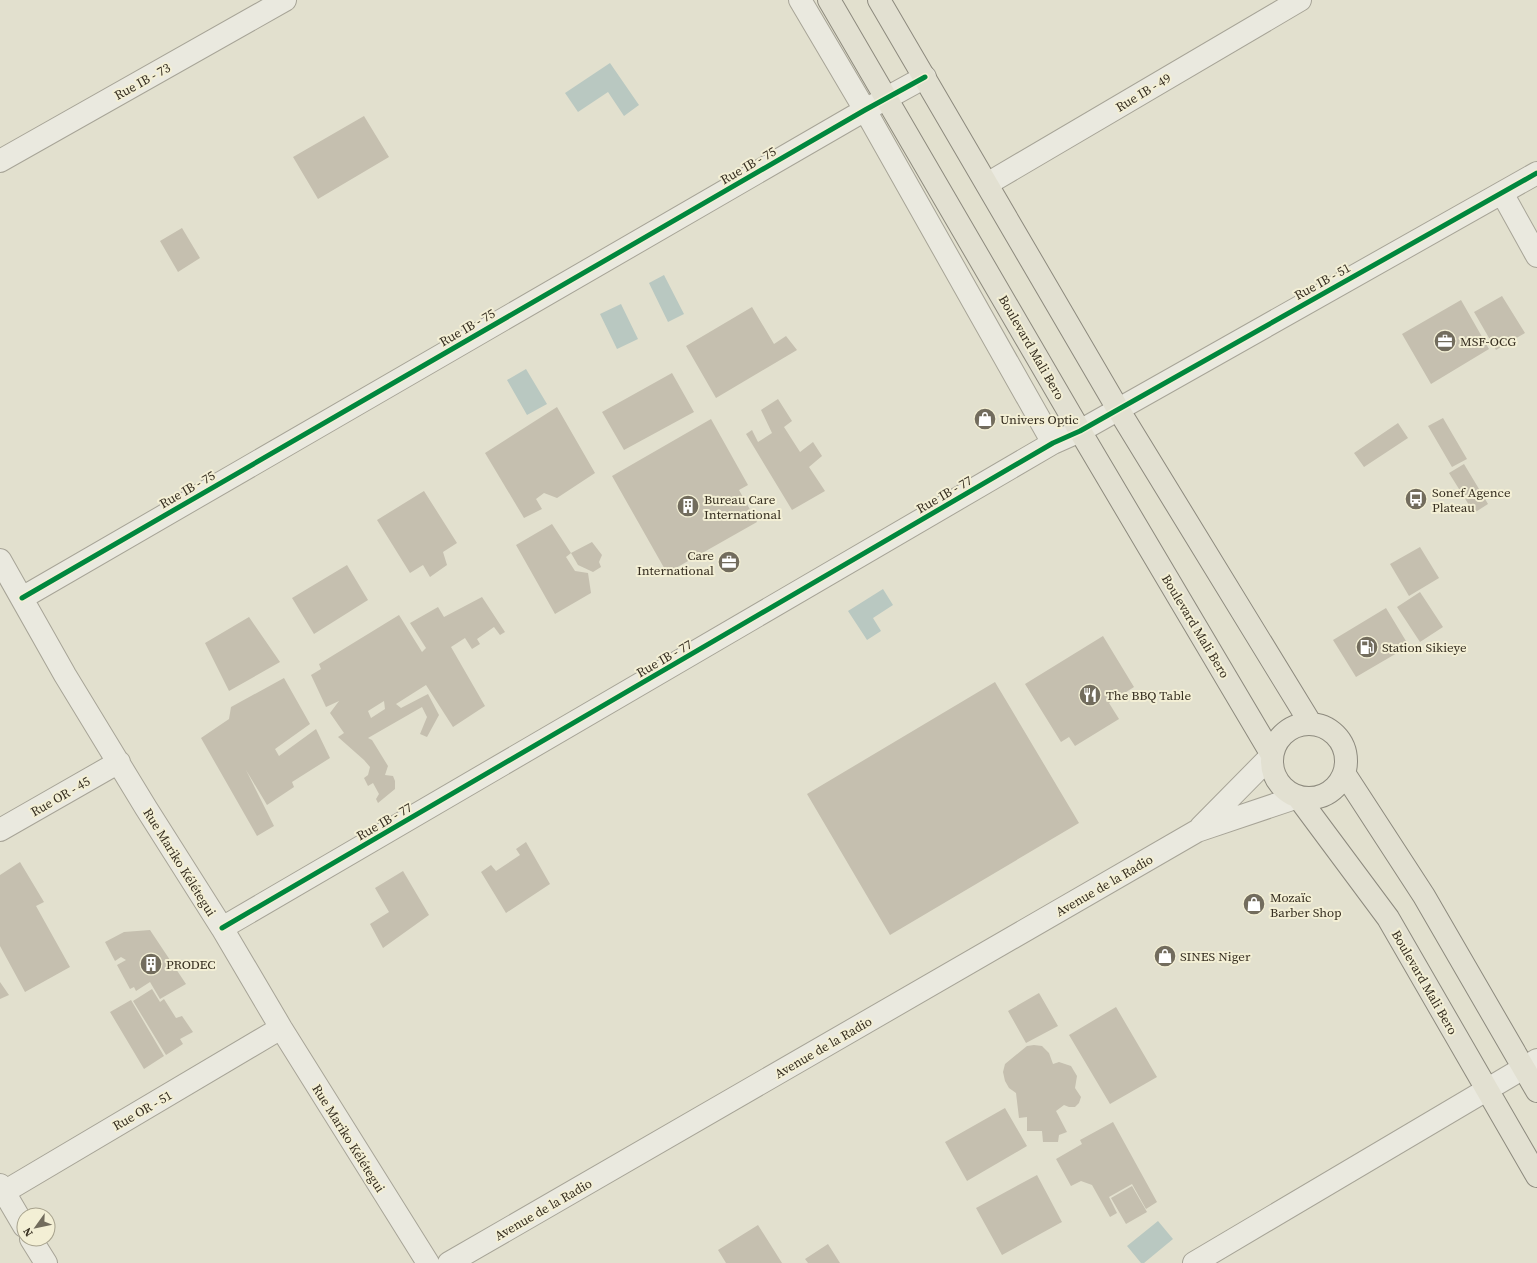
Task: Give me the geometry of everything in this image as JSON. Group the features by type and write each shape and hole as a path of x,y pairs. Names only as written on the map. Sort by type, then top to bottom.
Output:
{"main road":[{"name":"Boulevard Mali Bero","path":"829,0 887,97 1080,431 1272,755"},
{"path":"879,0 1118,409 1311,724"},
{"path":"1311,724 1324,728 1335,735 1343,747 1346,760 1344,773 1338,783 1330,791 1321,796 1309,798 1298,797 1286,791 1278,781 1272,768 1272,755 1277,742 1286,732 1298,726 1311,724"},
{"path":"1344,773 1530,1064 1537,1091"},
{"name":"Boulevard Mali Bero","path":"1298,797 1388,918 1537,1176"}],"street":[{"name":"Rue IB - 73","path":"0,161 285,0"},
{"path":"800,0 865,110 1053,443"},
{"name":"Rue IB - 49","path":"987,184 1300,0"},
{"name":"Rue IB - 75","path":"22,598 887,97 925,77"},
{"name":"Rue IB - 51","path":"1118,409 1537,172"},
{"path":"1502,193 1537,256"},
{"name":"Rue IB - 77","path":"222,928 1053,443 1080,431 1118,409"},
{"name":"Rue Mariko Kélétegui","path":"0,560 65,675 146,808 222,928 281,1028 428,1263"},
{"name":"Avenue de la Radio","path":"1198,830 1272,755"},
{"name":"Rue OR - 45","path":"0,830 119,762"},
{"name":"Avenue de la Radio","path":"449,1263 1198,830 1298,797"},
{"name":"Rue OR - 51","path":"2,1189 281,1028"},
{"path":"1194,1263 1487,1091 1530,1064"},
{"path":"2,1189 16,1213"},
{"path":"36,1247 46,1263"}],"shaded area":[{"path":"610,63 639,105 624,116 608,92 578,112 565,93"},
{"path":"664,275 684,314 668,322 649,283"},
{"path":"621,304 638,339 617,349 600,314"},
{"path":"526,369 547,404 527,415 507,380"},
{"path":"883,589 893,605 873,618 881,631 867,640 848,611"},
{"path":"1158,1221 1173,1239 1144,1263 1141,1263 1127,1246"}],"building":[{"path":"364,116 389,157 318,199 293,157"},
{"path":"182,228 200,258 178,272 160,241"},
{"path":"1502,296 1525,333 1496,350 1474,312"},
{"name":"MSF-OCG","path":"1461,300 1489,349 1431,384 1402,334"},
{"path":"752,307 774,344 786,336 797,350 716,398 686,346"},
{"path":"672,373 694,412 624,450 602,412"},
{"path":"778,399 792,421 784,427 800,452 813,442 822,456 809,467 825,491 792,510 746,434 752,430 758,442 772,433 761,410"},
{"path":"557,407 595,473 557,498 544,493 536,499 542,509 524,518 485,453"},
{"path":"1443,418 1467,459 1452,467 1428,426"},
{"name":"Bureau Care International","path":"711,419 748,485 739,490 757,522 667,573 612,476"},
{"path":"1398,423 1408,438 1364,467 1354,453"},
{"path":"1464,464 1488,504 1474,513 1449,473"},
{"path":"424,491 457,543 443,552 447,565 430,577 423,565 410,573 377,520"},
{"path":"552,524 571,553 566,557 575,571 588,573 591,593 555,614 516,545"},
{"path":"592,542 602,555 599,562 601,567 593,572 578,565 571,553"},
{"path":"1420,547 1439,578 1409,596 1390,564"},
{"path":"347,565 368,600 314,634 292,598"},
{"path":"1420,592 1443,627 1420,642 1397,607"},
{"path":"482,597 505,632 500,635 494,627 477,639 480,644 472,649 465,638 451,647 485,706 453,727 426,685 396,704 401,708 428,694 439,715 427,737 420,734 427,717 422,707 368,738 372,740 388,766 385,775 393,776 395,781 395,789 378,803 376,799 379,794 373,783 368,786 364,778 368,775 370,767 338,737 344,733 330,713 339,701 326,707 311,675 321,669 319,664 399,615 422,652 426,648 410,623 438,607 444,617","holes":["384,701 385,709 371,718 368,711"]},
{"path":"1386,608 1409,646 1356,677 1333,640"},
{"path":"249,617 280,662 229,691 205,643"},
{"path":"1103,636 1134,687 1109,703 1119,719 1075,746 1069,737 1061,742 1025,684"},
{"path":"284,678 310,724 275,749 279,756 316,729 330,758 292,782 294,787 267,805 246,770 274,826 257,836 201,738 229,719 231,707"},
{"path":"995,682 1079,823 890,935 807,794"},
{"path":"526,842 550,884 506,913 481,872 491,865 496,871 520,855 516,849"},
{"path":"20,862 44,902 36,906 70,967 25,992 0,946 0,875"},
{"path":"403,871 429,915 383,948 370,924 389,912 375,888"},
{"path":"150,930 186,984 160,999 150,982 136,991 134,987 130,989 117,965 126,960 121,957 115,961 105,942 124,932"},
{"path":"0,982 9,995 0,999"},
{"path":"152,989 160,1002 164,999 176,1018 182,1016 193,1032 180,1039 183,1044 166,1055 133,1001"},
{"path":"1039,993 1058,1026 1026,1043 1008,1011"},
{"path":"131,1000 164,1056 144,1069 110,1012"},
{"path":"1116,1007 1157,1077 1110,1104 1069,1035"},
{"path":"1027,1046 1042,1046 1049,1053 1053,1064 1059,1062 1071,1066 1077,1076 1075,1088 1081,1097 1079,1103 1075,1107 1064,1105 1056,1111 1067,1132 1059,1135 1058,1142 1043,1142 1042,1131 1027,1131 1027,1117 1019,1118 1016,1093 1009,1088 1005,1081 1003,1072 1005,1064"},
{"path":"1005,1108 1027,1146 967,1181 945,1142"},
{"path":"1113,1122 1157,1202 1146,1209 1132,1184 1109,1197 1117,1213 1110,1217 1092,1185 1081,1181 1071,1186 1056,1159 1082,1144 1080,1140"},
{"path":"1037,1175 1062,1222 1002,1255 976,1208"},
{"path":"1132,1186 1147,1212 1126,1224 1111,1198"},
{"path":"758,1225 782,1263 726,1263 718,1250"},
{"path":"828,1244 840,1263 808,1263 805,1259"}],"cycle path":[{"path":"22,598 865,110 925,77"},
{"path":"222,928 1053,443 1080,431 1537,173"}],"place":[{"name":"MSF-OCG","path":"1445,341"},
{"name":"Univers Optic","path":"985,419"},
{"name":"Sonef Agence Plateau","path":"1416,499"},
{"name":"Bureau Care International","path":"688,506"},
{"name":"Care International","path":"729,562"},
{"name":"Station Sikieye","path":"1367,647"},
{"name":"The BBQ Table","path":"1090,695"},
{"name":"Mozaïc Barber Shop","path":"1254,904"},
{"name":"SINES Niger","path":"1165,956"},
{"name":"PRODEC","path":"151,964"}]}
